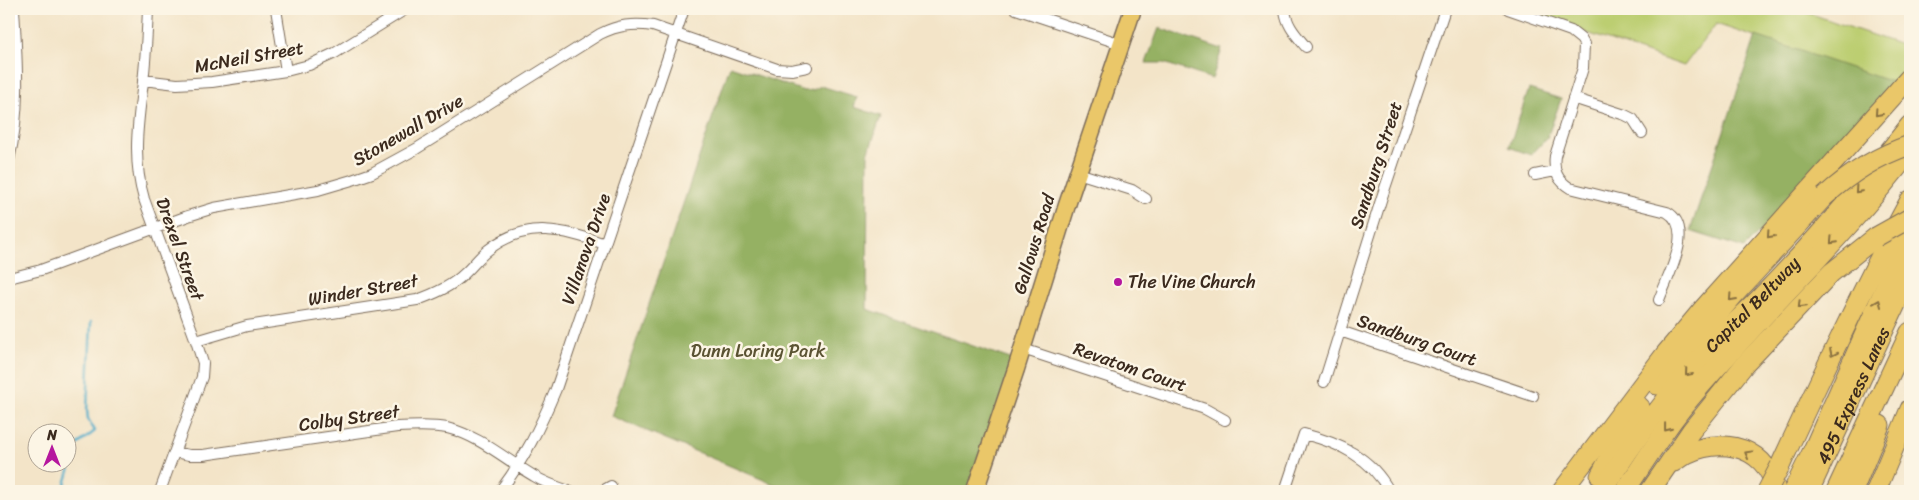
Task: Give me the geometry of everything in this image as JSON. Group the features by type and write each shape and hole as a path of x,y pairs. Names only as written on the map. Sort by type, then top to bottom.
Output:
{"highway":[{"path":"1562,491 1666,353 1702,310 1910,76"},
{"name":"Capital Beltway","path":"1602,491 1682,379 1706,351 1758,300 1863,185 1910,125"},
{"path":"1593,491 1622,434 1667,372 1824,197 1843,180 1865,166 1880,157 1910,145"},
{"path":"1625,491 1658,440 1697,390 1869,202 1910,151"},
{"path":"1767,491 1828,362 1889,238 1910,200"},
{"path":"1650,491 1691,431 1745,364 1831,274 1876,237 1910,218"},
{"path":"1794,491 1910,232"},
{"name":"495 Express Lanes","path":"1809,491 1910,274"},
{"path":"1836,491 1910,332"},
{"path":"1853,491 1887,408 1898,358"},
{"path":"1876,491 1910,409"},
{"path":"1575,491 1615,421"},
{"path":"1661,476 1674,461 1696,448 1721,445 1733,446 1755,457 1764,465 1776,491"}],"main road":[{"name":"Gallows Road","path":"975,491 1023,349 1051,253 1133,9"}],"street":[{"path":"9,160 14,134 18,84 14,9"},
{"name":"Drexel Street","path":"148,9 143,80 137,125 136,160 141,189 203,363 202,377 160,491"},
{"path":"276,9 286,71"},
{"name":"McNeil Street","path":"143,80 196,84 286,71 309,65 324,59 406,9"},
{"name":"Villanova Drive","path":"500,491 519,466 541,424 556,389 684,9"},
{"path":"1016,9 1121,44"},
{"path":"1285,9 1286,20 1290,28 1306,47"},
{"name":"Sandburg Street","path":"1340,331 1382,197 1445,9"},
{"path":"1508,9 1571,31 1581,38 1585,51 1574,98 1555,156 1555,171 1559,178 1570,188 1667,212 1677,219 1680,226 1680,241 1659,300"},
{"name":"Stonewall Drive","path":"9,278 42,270 154,228 214,208 318,190 372,173 416,149 450,126 612,29 624,25 641,24 653,26 777,69 792,70 807,66"},
{"path":"1574,98 1626,115 1633,119 1642,133"},
{"path":"1536,175 1555,171"},
{"path":"1078,173 1132,190 1146,199"},
{"name":"Winder Street","path":"196,341 247,326 417,300 450,285 488,250 502,240 527,231 546,229 566,232 605,244"},
{"name":"Sandburg Court","path":"1324,382 1340,331 1533,396"},
{"name":"Revatom Court","path":"1023,349 1205,409 1225,420"},
{"name":"Colby Street","path":"175,452 203,455 397,427 423,426 446,428 473,437 551,485 569,491"},
{"path":"1284,491 1304,434 1328,441 1356,454 1377,473 1389,491"}],"green space":[{"path":"1517,9 1797,9 1910,48 1910,89 1716,24 1684,66"},
{"path":"1159,28 1222,49 1212,79 1164,63 1146,63"},
{"path":"1756,36 1898,84 1884,104 1744,248 1690,231"},
{"name":"Dunn Loring Park","path":"730,66 804,91 813,90 821,86 857,97 854,107 881,116 868,154 867,309 1019,362 974,491 790,491 611,416"},
{"path":"1529,89 1561,99 1547,138 1531,155 1509,147"}],"waterway":[{"path":"63,491 77,445 95,431 88,419 87,410 91,322"}],"place":[{"name":"The Vine Church","path":"1118,282"}]}
